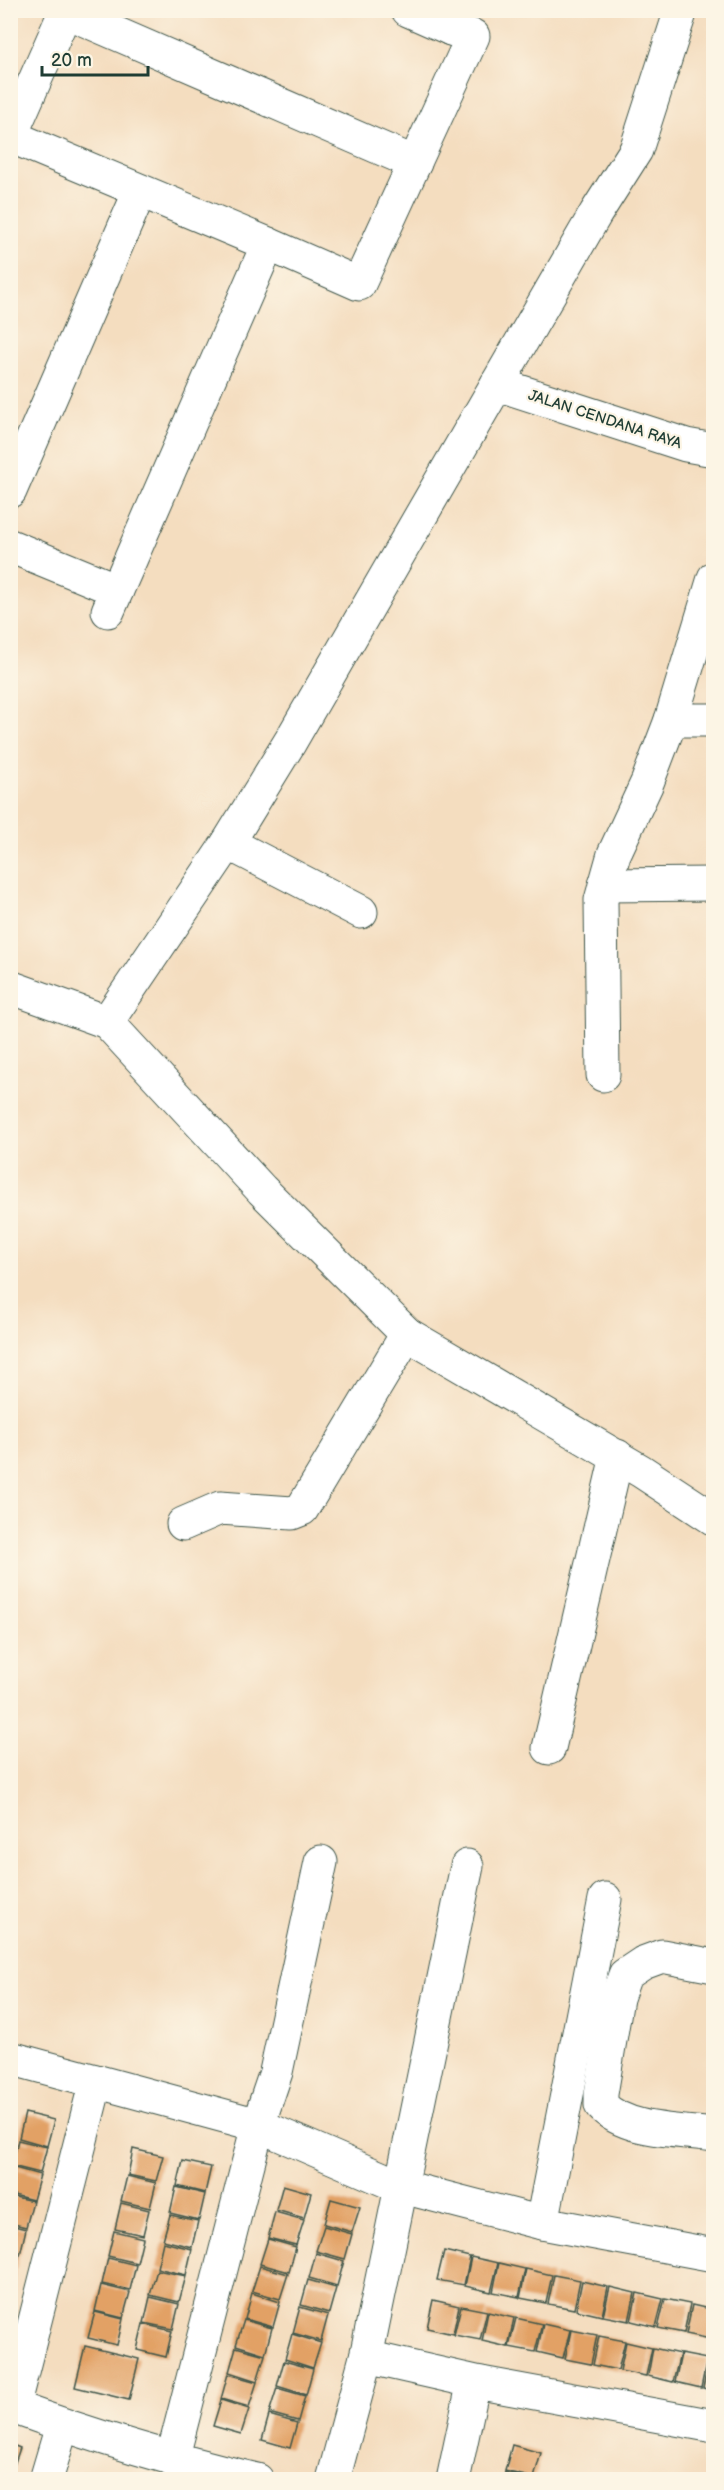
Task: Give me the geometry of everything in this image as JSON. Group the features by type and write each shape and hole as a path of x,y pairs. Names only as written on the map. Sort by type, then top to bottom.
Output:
{"street":[{"path":"408,10 456,20 473,36 359,284 11,136 64,11 415,162"},
{"path":"107,1022 228,843 636,150 681,10"},
{"path":"10,491 140,191"},
{"path":"10,546 113,601 267,244"},
{"name":"JALAN CENDANA RAYA","path":"497,384 686,445 714,450"},
{"path":"603,1076 601,900 614,854 647,783 671,720 712,592"},
{"path":"671,720 714,720"},
{"path":"228,843 361,912"},
{"path":"605,885 714,884"},
{"path":"10,987 107,1022 262,1190 408,1334 617,1456 714,1519"},
{"path":"183,1524 220,1508 292,1513 302,1509 408,1334"},
{"path":"549,1748 617,1456"},
{"path":"172,2460 258,2125 276,2072 321,1862"},
{"path":"333,2480 366,2356 399,2186 467,1866"},
{"path":"542,2223 605,1899"},
{"path":"714,1966 662,1956 643,1963 625,1975 616,1998 601,2094 601,2106 610,2115 618,2118 635,2124 714,2134"},
{"path":"10,2058 258,2125 399,2186 542,2223 714,2255"},
{"path":"96,2081 12,2406 62,2426 172,2460 257,2480"},
{"path":"366,2356 481,2384 714,2426"},
{"path":"453,2480 471,2395 474,2388 481,2384"},
{"path":"46,2480 62,2426"}],"building":[{"path":"25,2113 54,2120 47,2146 19,2138"},
{"path":"18,2140 47,2147 40,2173 12,2166"},
{"path":"133,2149 163,2156 156,2181 128,2175"},
{"path":"183,2161 211,2167 205,2193 177,2186"},
{"path":"11,2167 40,2175 33,2200 10,2194"},
{"path":"127,2176 156,2183 150,2208 121,2201"},
{"path":"283,2185 311,2193 304,2218 276,2210"},
{"path":"176,2187 205,2194 199,2220 170,2213"},
{"path":"10,2196 33,2201 26,2227 10,2223"},
{"path":"331,2199 360,2207 352,2232 324,2224"},
{"path":"121,2203 149,2210 143,2235 115,2229"},
{"path":"275,2212 304,2220 296,2245 268,2238"},
{"path":"170,2215 198,2221 192,2247 163,2240"},
{"path":"10,2225 26,2229 20,2255 10,2252"},
{"path":"324,2226 352,2234 345,2259 316,2251"},
{"path":"114,2231 143,2238 137,2263 108,2256"},
{"path":"268,2239 296,2247 289,2272 260,2264"},
{"path":"163,2242 192,2249 186,2275 157,2268"},
{"path":"444,2251 470,2257 464,2285 437,2280"},
{"path":"316,2253 344,2261 337,2286 309,2278"},
{"path":"10,2254 19,2256 13,2282 10,2281"},
{"path":"471,2257 498,2263 491,2292 465,2286"},
{"path":"108,2258 136,2265 130,2290 102,2284"},
{"path":"499,2263 525,2269 519,2297 493,2292"},
{"path":"260,2266 288,2274 280,2299 252,2291"},
{"path":"526,2269 552,2275 546,2303 520,2298"},
{"path":"157,2270 186,2276 179,2302 150,2295"},
{"path":"554,2275 580,2280 574,2309 548,2304"},
{"path":"308,2280 336,2288 329,2313 301,2305"},
{"path":"582,2281 608,2287 602,2316 576,2310"},
{"path":"101,2285 130,2292 123,2318 95,2311"},
{"path":"610,2287 635,2293 629,2321 603,2316"},
{"path":"252,2293 280,2302 273,2327 245,2319"},
{"path":"637,2293 663,2299 656,2327 631,2321"},
{"path":"150,2297 179,2304 173,2329 144,2323"},
{"path":"665,2299 690,2304 684,2333 658,2328"},
{"path":"433,2300 459,2306 453,2334 427,2328"},
{"path":"692,2305 714,2310 711,2339 686,2334"},
{"path":"461,2306 487,2311 480,2340 454,2335"},
{"path":"300,2307 328,2315 321,2341 293,2333"},
{"path":"95,2312 123,2319 117,2345 88,2338"},
{"path":"488,2312 514,2318 508,2347 482,2341"},
{"path":"516,2318 542,2324 535,2352 509,2347"},
{"path":"244,2320 272,2328 265,2354 236,2345"},
{"path":"143,2324 172,2331 166,2357 137,2350"},
{"path":"543,2324 570,2330 563,2358 537,2352"},
{"path":"571,2330 597,2335 591,2364 565,2359"},
{"path":"292,2334 321,2343 313,2368 285,2359"},
{"path":"599,2336 625,2341 618,2370 593,2365"},
{"path":"626,2342 652,2348 646,2376 620,2371"},
{"path":"85,2346 139,2359 129,2400 75,2387"},
{"path":"236,2347 265,2355 257,2381 229,2372"},
{"path":"653,2348 680,2354 673,2382 648,2376"},
{"path":"681,2354 707,2359 701,2388 675,2382"},
{"path":"709,2360 714,2361 714,2391 703,2388"},
{"path":"284,2361 313,2369 306,2395 277,2386"},
{"path":"228,2374 257,2382 249,2407 221,2399"},
{"path":"277,2388 305,2396 298,2421 269,2413"},
{"path":"221,2400 249,2409 241,2434 213,2426"},
{"path":"269,2415 297,2423 290,2448 262,2440"},
{"path":"10,2444 20,2448 11,2474 10,2474"},
{"path":"512,2445 541,2453 534,2478 505,2471"},
{"path":"505,2472 529,2479 529,2480 503,2480"}]}
